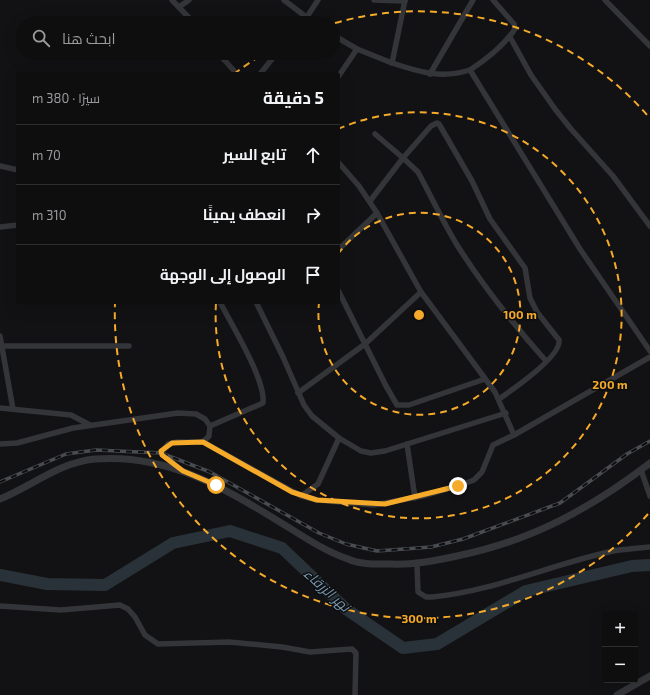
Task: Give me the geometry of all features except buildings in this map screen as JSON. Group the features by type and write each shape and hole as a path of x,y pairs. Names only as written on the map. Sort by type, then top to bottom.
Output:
{"street":[{"path":"172,0 187,16"},
{"path":"179,7 189,0"},
{"path":"284,0 306,16"},
{"path":"308,16 318,0"},
{"path":"374,0 405,1 392,63"},
{"path":"430,74 473,0"},
{"path":"340,39 357,49 392,63 430,74 447,75 470,70 487,59 510,37 515,29 515,26 493,0"},
{"path":"605,0 650,46"},
{"path":"510,37 531,75 555,109 613,176 650,226"},
{"path":"340,75 357,49"},
{"path":"224,60 235,72"},
{"path":"262,72 271,60"},
{"path":"470,70 580,249 650,351"},
{"path":"370,202 403,158 431,126 437,123 439,124 472,181 486,214 525,268 530,298 537,312 559,340 558,349 546,361 499,399"},
{"path":"375,134 418,172 456,244 517,327 546,361"},
{"path":"340,164 359,186 377,213 421,292 499,399 514,435"},
{"path":"0,166 16,170"},
{"path":"340,248 377,213"},
{"path":"0,228 16,225"},
{"path":"298,393 365,344 421,292"},
{"path":"340,294 397,405 409,405 485,380"},
{"path":"210,426 258,406 263,401 254,367 221,304"},
{"path":"257,304 283,357 298,393 312,416 339,438 366,452 385,451 506,413"},
{"path":"0,336 13,409"},
{"path":"1,346 129,346"},
{"path":"183,471 162,455 161,451 172,443 203,442 301,496 317,500 374,505 415,498 474,480 482,472 492,445 514,435 650,357"},
{"path":"0,408 71,414 90,425"},
{"path":"0,444 17,443 90,425 178,413 196,414 205,419 210,426 209,436 203,442"},
{"path":"301,496 318,484 339,438"},
{"path":"407,444 415,498"},
{"path":"0,499 65,466 93,459 138,459 183,471 216,485 307,539 348,560 371,564 416,564 482,551 509,544 532,535 574,514 650,463"},
{"path":"641,470 650,496"},
{"path":"416,564 418,592 426,597 432,597 480,590 506,584 614,551 650,547"},
{"path":"0,606 61,610 120,605 128,609 135,617 145,636 158,644 229,642 282,647 310,652 352,649 356,652 355,695"},
{"path":"616,695 650,676"}],"waterway":[{"name":"نهر الزرقاء","path":"0,575 47,584 105,585 173,543 230,531 282,548 346,609 403,648 437,644 526,591 632,566 650,565"}],"railway":[{"path":"0,482 66,454 96,450 161,453 210,472 319,533 346,544 377,551 431,547 463,539 560,503 627,454 650,441"}],"route":[{"path":"216,485 201,477 183,471 162,455 161,451 168,444 172,443 203,442 292,492 317,500 374,505 385,504 423,496 458,486"}]}
